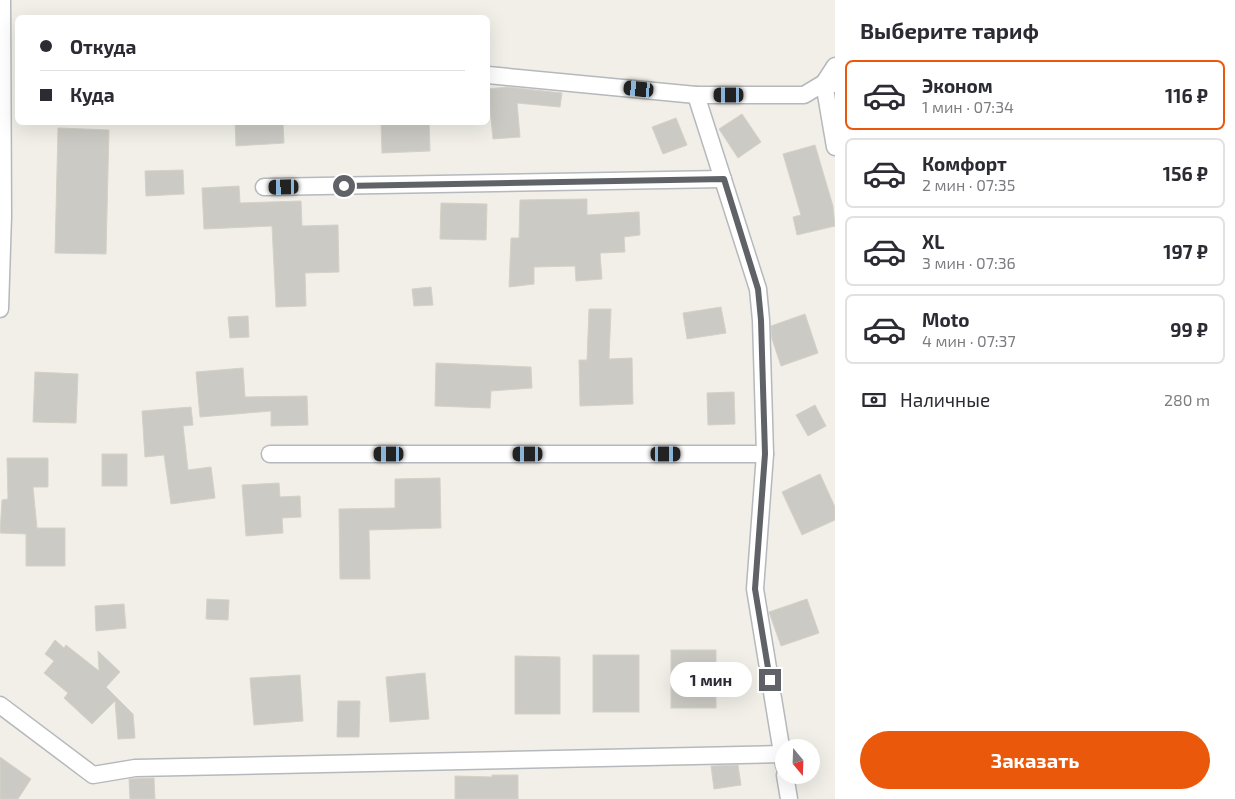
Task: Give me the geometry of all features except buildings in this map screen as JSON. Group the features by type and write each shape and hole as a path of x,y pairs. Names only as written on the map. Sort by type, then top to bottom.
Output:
{"street":[{"path":"0,309 2,0"},
{"path":"835,66 829,84 835,147"},
{"path":"490,74 696,95 804,94 829,84"},
{"path":"696,95 758,289 761,320 765,454 755,589 780,739"},
{"path":"264,187 724,179"},
{"path":"270,454 765,454"},
{"path":"0,705 93,775 135,768 775,759"},
{"path":"786,784 789,799"}],"route":[{"path":"344,186 724,179 758,289 761,320 765,454 755,589 770,680"}]}
